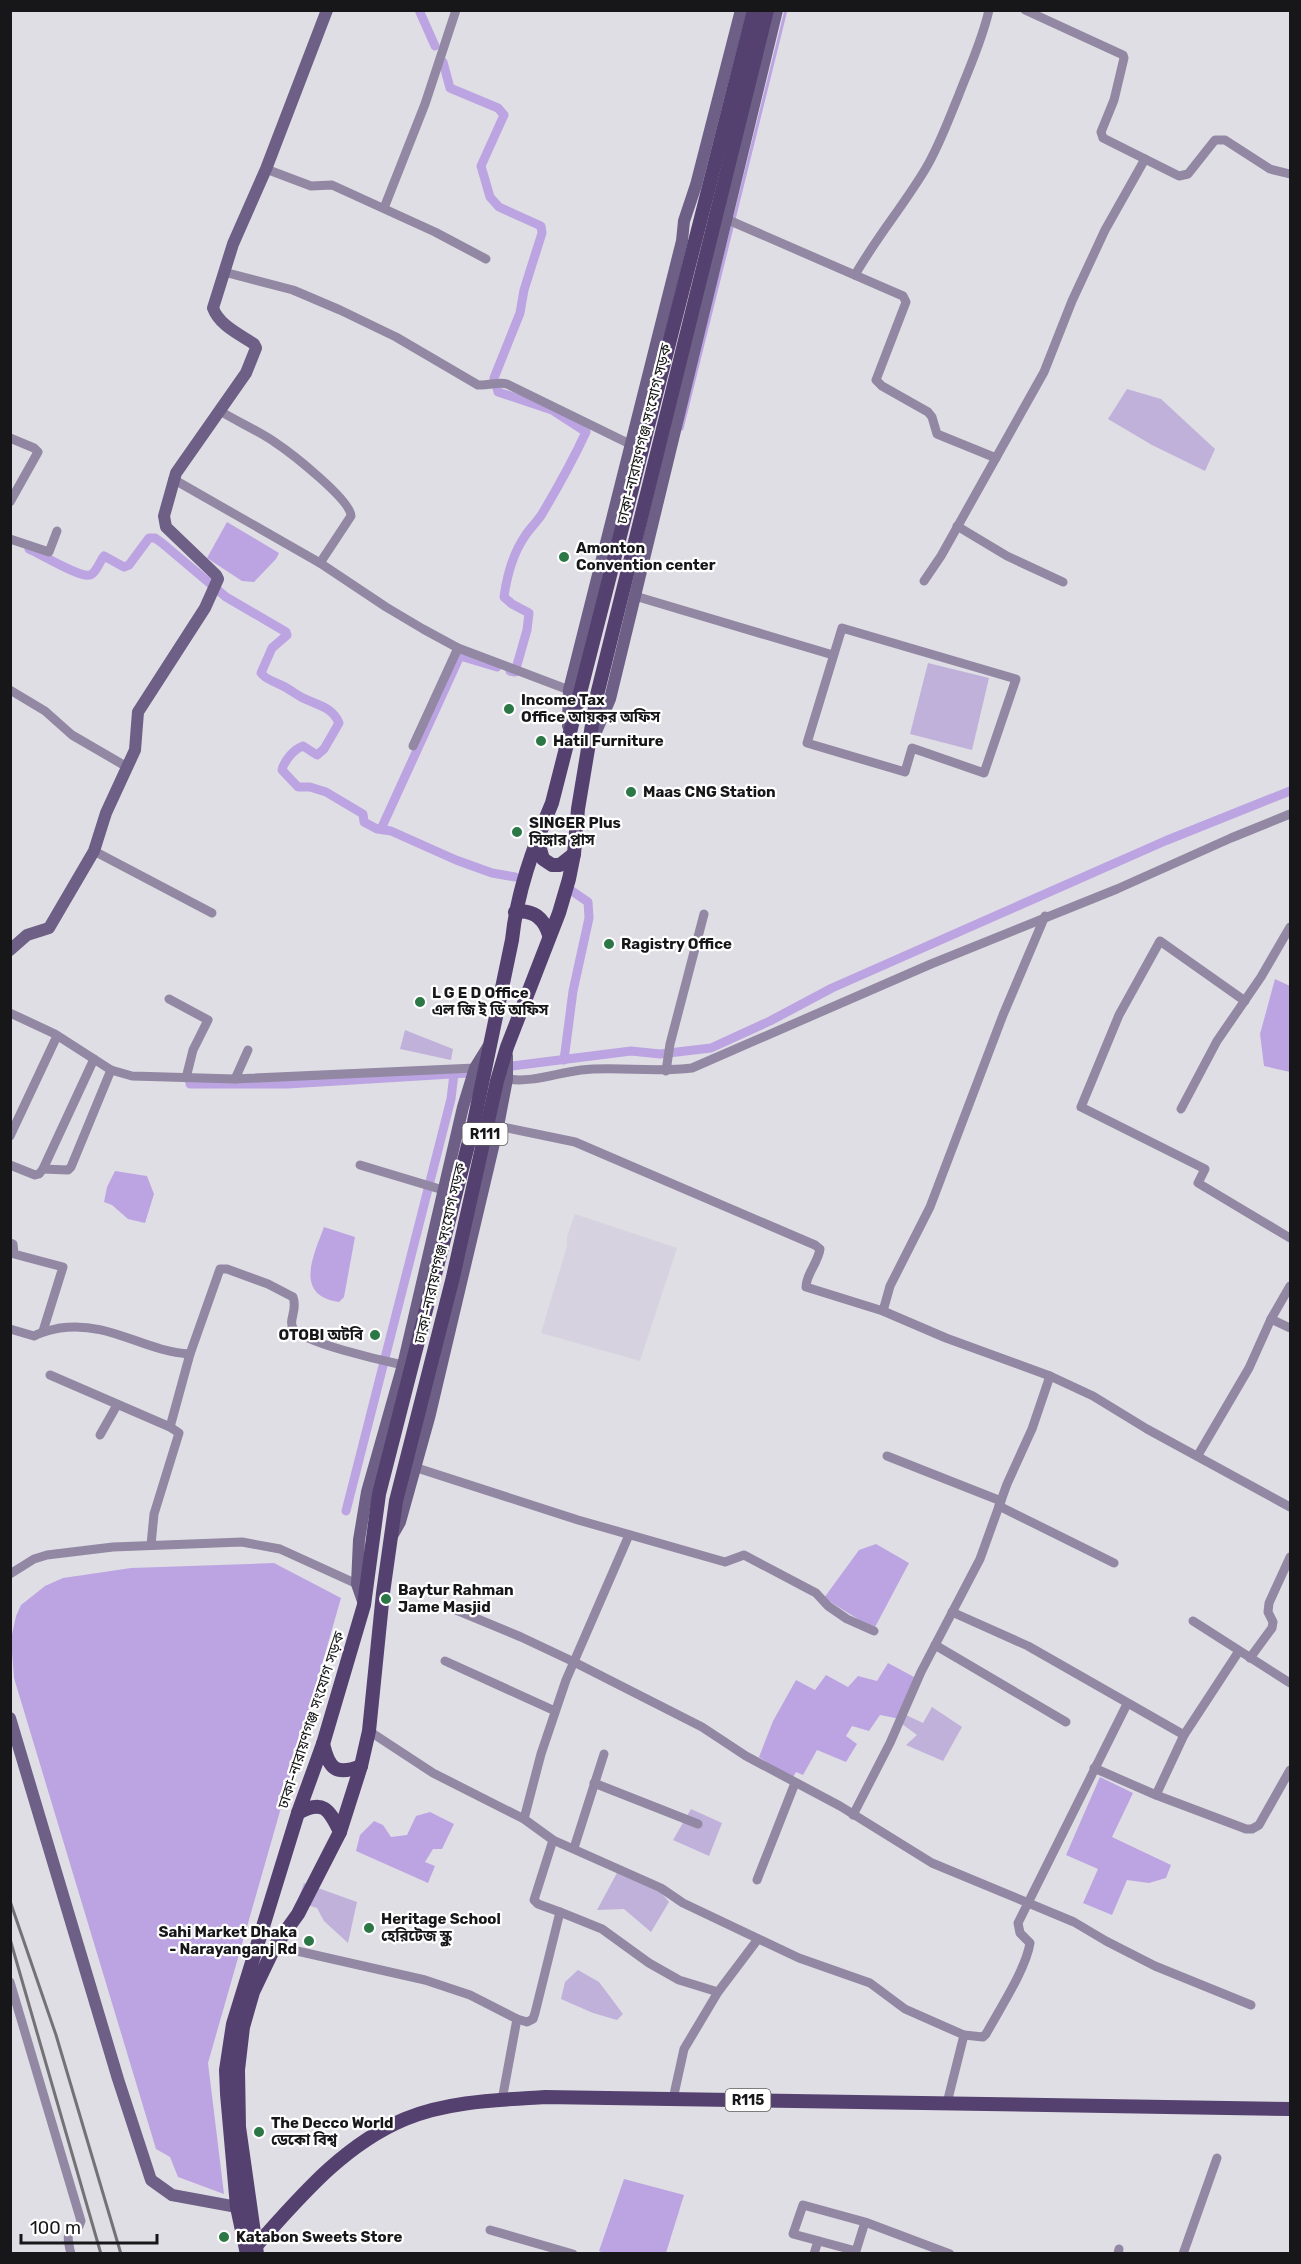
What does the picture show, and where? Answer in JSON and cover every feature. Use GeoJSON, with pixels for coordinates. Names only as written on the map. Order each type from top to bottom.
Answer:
{"type":"FeatureCollection","features":[{"type":"Feature","properties":{"kind":"main road","name":"ঢাকা-নারায়ণগঞ্জ সংযোগ সড়ক"},"geometry":{"type":"LineString","coordinates":[[253,2251],[237,2207],[227,2094],[226,2070],[229,2049],[240,2000],[298,1813],[323,1744],[364,1605],[379,1494],[457,1194],[492,1041],[512,940],[515,912],[537,839],[552,803],[636,447],[754,10]]}},
{"type":"Feature","properties":{"kind":"main road","name":"ঢাকা-নারায়ণগঞ্জ সংযোগ সড়ক"},"geometry":{"type":"LineString","coordinates":[[253,2251],[239,2127],[239,2050],[249,2002],[275,1946],[298,1914],[340,1832],[361,1766],[369,1731],[390,1540],[405,1464],[445,1309],[497,1081],[507,1047],[559,913],[574,854],[578,809],[597,695],[767,10]]}},
{"type":"Feature","properties":{"kind":"main road"},"geometry":{"type":"LineString","coordinates":[[537,839],[543,859],[552,866],[560,865],[574,854]]}},
{"type":"Feature","properties":{"kind":"main road"},"geometry":{"type":"LineString","coordinates":[[515,912],[526,911],[538,916],[546,926],[549,935]]}},
{"type":"Feature","properties":{"kind":"main road"},"geometry":{"type":"LineString","coordinates":[[323,1744],[328,1762],[337,1770],[346,1771],[361,1766]]}},
{"type":"Feature","properties":{"kind":"main road"},"geometry":{"type":"LineString","coordinates":[[298,1813],[316,1805],[323,1808],[330,1812],[340,1832]]}},
{"type":"Feature","properties":{"kind":"main road","name":"R115"},"geometry":{"type":"LineString","coordinates":[[253,2251],[307,2189],[339,2159],[371,2137],[406,2119],[440,2109],[502,2100],[545,2097],[1290,2109]]}},
{"type":"Feature","properties":{"kind":"street"},"geometry":{"type":"LineString","coordinates":[[10,950],[21,939],[46,930],[52,925],[94,851],[106,813],[137,745],[138,712],[205,608],[218,579],[166,527],[164,522],[173,479],[246,373],[256,348],[254,344],[215,316],[213,308],[233,244],[266,169],[327,10]]}},
{"type":"Feature","properties":{"kind":"street"},"geometry":{"type":"LineString","coordinates":[[384,208],[425,104],[456,10]]}},
{"type":"Feature","properties":{"kind":"street"},"geometry":{"type":"LineString","coordinates":[[567,742],[569,690],[636,447],[682,241],[684,221],[696,185],[741,10]]}},
{"type":"Feature","properties":{"kind":"street"},"geometry":{"type":"LineString","coordinates":[[588,749],[610,699],[777,10]]}},
{"type":"Feature","properties":{"kind":"street"},"geometry":{"type":"LineString","coordinates":[[855,275],[875,241],[927,166],[983,34],[989,10]]}},
{"type":"Feature","properties":{"kind":"street"},"geometry":{"type":"LineString","coordinates":[[1025,10],[1123,55],[1114,100],[1101,132],[1103,138],[1179,176],[1188,174],[1215,140],[1226,140],[1270,169],[1290,174]]}},
{"type":"Feature","properties":{"kind":"street"},"geometry":{"type":"LineString","coordinates":[[924,581],[1044,372],[1072,301],[1105,230],[1145,159]]}},
{"type":"Feature","properties":{"kind":"street"},"geometry":{"type":"LineString","coordinates":[[266,169],[311,186],[332,185],[486,258]]}},
{"type":"Feature","properties":{"kind":"street"},"geometry":{"type":"LineString","coordinates":[[726,219],[903,296],[906,302],[876,380],[882,386],[928,412],[932,417],[936,434],[996,458]]}},
{"type":"Feature","properties":{"kind":"street"},"geometry":{"type":"LineString","coordinates":[[224,272],[292,290],[312,298],[396,337],[478,385],[489,386],[502,382],[636,447]]}},
{"type":"Feature","properties":{"kind":"street"},"geometry":{"type":"LineString","coordinates":[[220,411],[276,443],[314,473],[349,507],[351,516],[320,563]]}},
{"type":"Feature","properties":{"kind":"street"},"geometry":{"type":"LineString","coordinates":[[10,438],[38,452],[10,502]]}},
{"type":"Feature","properties":{"kind":"street"},"geometry":{"type":"LineString","coordinates":[[173,479],[320,563],[386,607],[458,648],[569,690]]}},
{"type":"Feature","properties":{"kind":"street"},"geometry":{"type":"LineString","coordinates":[[957,526],[1007,556],[1063,582]]}},
{"type":"Feature","properties":{"kind":"street"},"geometry":{"type":"LineString","coordinates":[[10,539],[49,552],[57,531]]}},
{"type":"Feature","properties":{"kind":"street"},"geometry":{"type":"LineString","coordinates":[[635,596],[833,655]]}},
{"type":"Feature","properties":{"kind":"street"},"geometry":{"type":"LineString","coordinates":[[842,628],[1016,679],[984,773],[912,748],[905,772],[807,743],[833,655],[842,628]]}},
{"type":"Feature","properties":{"kind":"street"},"geometry":{"type":"LineString","coordinates":[[413,746],[458,648]]}},
{"type":"Feature","properties":{"kind":"street"},"geometry":{"type":"LineString","coordinates":[[10,690],[45,711],[72,735],[127,767]]}},
{"type":"Feature","properties":{"kind":"street"},"geometry":{"type":"LineString","coordinates":[[507,1079],[518,1081],[582,1070],[692,1068],[1045,916],[1117,888],[1290,814]]}},
{"type":"Feature","properties":{"kind":"street"},"geometry":{"type":"LineString","coordinates":[[94,851],[212,913]]}},
{"type":"Feature","properties":{"kind":"street"},"geometry":{"type":"LineString","coordinates":[[666,1070],[670,1044],[704,914]]}},
{"type":"Feature","properties":{"kind":"street"},"geometry":{"type":"LineString","coordinates":[[883,1311],[890,1286],[930,1207],[1003,1016],[1045,916]]}},
{"type":"Feature","properties":{"kind":"street"},"geometry":{"type":"LineString","coordinates":[[1181,1109],[1217,1041],[1245,1001],[1290,927]]}},
{"type":"Feature","properties":{"kind":"street"},"geometry":{"type":"LineString","coordinates":[[1245,1001],[1160,941],[1119,1015],[1081,1107],[1205,1169],[1198,1183],[1290,1238]]}},
{"type":"Feature","properties":{"kind":"street"},"geometry":{"type":"LineString","coordinates":[[169,999],[208,1020],[193,1050],[186,1078]]}},
{"type":"Feature","properties":{"kind":"street"},"geometry":{"type":"LineString","coordinates":[[10,1013],[57,1036],[111,1070],[132,1076],[235,1079],[475,1068]]}},
{"type":"Feature","properties":{"kind":"street"},"geometry":{"type":"LineString","coordinates":[[10,1136],[57,1036]]}},
{"type":"Feature","properties":{"kind":"street"},"geometry":{"type":"LineString","coordinates":[[364,1605],[357,1584],[359,1540],[367,1492],[440,1189],[475,1068],[492,1041]]}},
{"type":"Feature","properties":{"kind":"street"},"geometry":{"type":"LineString","coordinates":[[390,1540],[400,1522],[429,1418],[498,1126],[507,1079],[507,1047]]}},
{"type":"Feature","properties":{"kind":"street"},"geometry":{"type":"LineString","coordinates":[[235,1079],[248,1050]]}},
{"type":"Feature","properties":{"kind":"street"},"geometry":{"type":"LineString","coordinates":[[10,1165],[34,1175],[39,1174],[43,1169],[94,1059]]}},
{"type":"Feature","properties":{"kind":"street"},"geometry":{"type":"LineString","coordinates":[[43,1169],[68,1170],[71,1167],[111,1070]]}},
{"type":"Feature","properties":{"kind":"street"},"geometry":{"type":"LineString","coordinates":[[498,1126],[575,1143],[815,1245],[820,1249],[819,1255],[806,1282],[806,1287],[883,1311],[946,1338],[1050,1376],[1093,1396],[1290,1507]]}},
{"type":"Feature","properties":{"kind":"street"},"geometry":{"type":"LineString","coordinates":[[360,1165],[440,1189]]}},
{"type":"Feature","properties":{"kind":"street"},"geometry":{"type":"LineString","coordinates":[[10,1243],[13,1244],[14,1254],[63,1267],[43,1331]]}},
{"type":"Feature","properties":{"kind":"street"},"geometry":{"type":"LineString","coordinates":[[170,1427],[190,1354],[220,1269],[227,1269],[268,1284],[293,1297],[296,1305],[291,1324],[294,1331],[301,1336],[337,1349],[374,1356],[398,1364]]}},
{"type":"Feature","properties":{"kind":"street"},"geometry":{"type":"LineString","coordinates":[[1198,1455],[1248,1368],[1271,1319],[1290,1286]]}},
{"type":"Feature","properties":{"kind":"street"},"geometry":{"type":"LineString","coordinates":[[1271,1319],[1290,1328]]}},
{"type":"Feature","properties":{"kind":"street"},"geometry":{"type":"LineString","coordinates":[[10,1329],[34,1336],[43,1331],[79,1326],[108,1331],[170,1353],[190,1354]]}},
{"type":"Feature","properties":{"kind":"street"},"geometry":{"type":"LineString","coordinates":[[50,1375],[178,1431],[179,1436],[167,1467],[154,1514],[151,1545]]}},
{"type":"Feature","properties":{"kind":"street"},"geometry":{"type":"LineString","coordinates":[[853,1815],[890,1743],[921,1672],[980,1559],[1000,1504],[1032,1429],[1050,1376]]}},
{"type":"Feature","properties":{"kind":"street"},"geometry":{"type":"LineString","coordinates":[[100,1435],[117,1405]]}},
{"type":"Feature","properties":{"kind":"street"},"geometry":{"type":"LineString","coordinates":[[887,1456],[1000,1504],[1114,1563]]}},
{"type":"Feature","properties":{"kind":"street"},"geometry":{"type":"LineString","coordinates":[[414,1467],[629,1535],[724,1562],[744,1555],[816,1593],[828,1606],[847,1619],[874,1631]]}},
{"type":"Feature","properties":{"kind":"street"},"geometry":{"type":"LineString","coordinates":[[524,1819],[555,1711],[629,1535]]}},
{"type":"Feature","properties":{"kind":"street"},"geometry":{"type":"LineString","coordinates":[[10,1574],[34,1559],[47,1555],[151,1545],[242,1542],[280,1549],[357,1584]]}},
{"type":"Feature","properties":{"kind":"street"},"geometry":{"type":"LineString","coordinates":[[1250,1658],[1272,1628],[1273,1622],[1268,1612],[1269,1603],[1290,1557]]}},
{"type":"Feature","properties":{"kind":"street"},"geometry":{"type":"LineString","coordinates":[[456,1610],[574,1662],[702,1727],[746,1756],[853,1815],[932,1863],[1074,1922],[1155,1966],[1251,2005]]}},
{"type":"Feature","properties":{"kind":"street"},"geometry":{"type":"LineString","coordinates":[[952,1612],[1028,1646],[1184,1735]]}},
{"type":"Feature","properties":{"kind":"street"},"geometry":{"type":"LineString","coordinates":[[1193,1621],[1290,1683]]}},
{"type":"Feature","properties":{"kind":"street"},"geometry":{"type":"LineString","coordinates":[[935,1645],[1066,1722]]}},
{"type":"Feature","properties":{"kind":"street"},"geometry":{"type":"LineString","coordinates":[[1156,1794],[1184,1735],[1239,1651]]}},
{"type":"Feature","properties":{"kind":"street"},"geometry":{"type":"LineString","coordinates":[[445,1661],[555,1711]]}},
{"type":"Feature","properties":{"kind":"street"},"geometry":{"type":"LineString","coordinates":[[369,1731],[433,1773],[524,1819],[553,1840],[661,1888],[683,1903],[799,1958],[870,1983],[905,2009],[964,2035],[983,2037],[1029,1951],[1029,1940],[1020,1933],[1018,1923],[1127,1704]]}},
{"type":"Feature","properties":{"kind":"street"},"geometry":{"type":"LineString","coordinates":[[10,1718],[118,2079],[151,2180],[172,2194],[237,2207]]}},
{"type":"Feature","properties":{"kind":"street"},"geometry":{"type":"LineString","coordinates":[[574,1848],[604,1754]]}},
{"type":"Feature","properties":{"kind":"street"},"geometry":{"type":"LineString","coordinates":[[1094,1768],[1246,1829],[1259,1825],[1290,1770]]}},
{"type":"Feature","properties":{"kind":"street"},"geometry":{"type":"LineString","coordinates":[[594,1783],[698,1824]]}},
{"type":"Feature","properties":{"kind":"street"},"geometry":{"type":"LineString","coordinates":[[757,1880],[795,1783]]}},
{"type":"Feature","properties":{"kind":"street"},"geometry":{"type":"LineString","coordinates":[[553,1840],[534,1900],[538,1904],[602,1929],[649,1963],[679,1980],[718,1992]]}},
{"type":"Feature","properties":{"kind":"street"},"geometry":{"type":"LineString","coordinates":[[275,1946],[425,1980],[470,1995],[527,2022],[533,2019],[560,1912]]}},
{"type":"Feature","properties":{"kind":"street"},"geometry":{"type":"LineString","coordinates":[[673,2099],[684,2049],[718,1992],[758,1939]]}},
{"type":"Feature","properties":{"kind":"street"},"geometry":{"type":"LineString","coordinates":[[10,1982],[81,2221],[79,2226],[68,2232],[67,2238],[71,2253]]}},
{"type":"Feature","properties":{"kind":"street"},"geometry":{"type":"LineString","coordinates":[[502,2100],[518,2019]]}},
{"type":"Feature","properties":{"kind":"street"},"geometry":{"type":"LineString","coordinates":[[947,2103],[964,2035]]}},
{"type":"Feature","properties":{"kind":"street"},"geometry":{"type":"LineString","coordinates":[[1183,2253],[1217,2158]]}},
{"type":"Feature","properties":{"kind":"street"},"geometry":{"type":"LineString","coordinates":[[865,2222],[856,2252],[793,2234],[803,2205],[865,2222],[950,2253]]}},
{"type":"Feature","properties":{"kind":"street"},"geometry":{"type":"LineString","coordinates":[[490,2230],[547,2250],[573,2253]]}},
{"type":"Feature","properties":{"kind":"street"},"geometry":{"type":"LineString","coordinates":[[814,2253],[818,2241]]}},
{"type":"Feature","properties":{"kind":"shaded area"},"geometry":{"type":"Polygon","coordinates":[[[1127,389],[1161,399],[1215,449],[1205,471],[1152,445],[1108,419],[1127,389]]]}},
{"type":"Feature","properties":{"kind":"shaded area"},"geometry":{"type":"Polygon","coordinates":[[[227,522],[279,553],[254,582],[242,581],[207,558],[227,522]]]}},
{"type":"Feature","properties":{"kind":"shaded area"},"geometry":{"type":"Polygon","coordinates":[[[928,663],[989,678],[972,750],[910,734],[928,663]]]}},
{"type":"Feature","properties":{"kind":"shaded area"},"geometry":{"type":"Polygon","coordinates":[[[1275,979],[1290,986],[1290,1072],[1264,1066],[1260,1034],[1275,979]]]}},
{"type":"Feature","properties":{"kind":"shaded area"},"geometry":{"type":"Polygon","coordinates":[[[405,1030],[453,1049],[451,1060],[400,1049],[405,1030]]]}},
{"type":"Feature","properties":{"kind":"shaded area"},"geometry":{"type":"Polygon","coordinates":[[[115,1171],[147,1176],[154,1194],[145,1223],[128,1219],[112,1205],[104,1202],[107,1187],[115,1171]]]}},
{"type":"Feature","properties":{"kind":"shaded area"},"geometry":{"type":"Polygon","coordinates":[[[575,1214],[677,1248],[640,1361],[541,1333],[575,1214]]]}},
{"type":"Feature","properties":{"kind":"shaded area"},"geometry":{"type":"Polygon","coordinates":[[[324,1227],[355,1237],[344,1297],[339,1302],[325,1298],[316,1292],[311,1283],[312,1261],[324,1227]]]}},
{"type":"Feature","properties":{"kind":"shaded area"},"geometry":{"type":"Polygon","coordinates":[[[876,1544],[909,1563],[874,1629],[824,1598],[859,1550],[876,1544]]]}},
{"type":"Feature","properties":{"kind":"shaded area"},"geometry":{"type":"Polygon","coordinates":[[[274,1563],[341,1598],[208,2063],[224,2194],[178,2177],[170,2157],[156,2149],[14,1678],[11,1639],[21,1605],[45,1586],[63,1578],[131,1568],[274,1563]]]}},
{"type":"Feature","properties":{"kind":"shaded area"},"geometry":{"type":"Polygon","coordinates":[[[888,1663],[916,1678],[900,1719],[880,1715],[869,1731],[852,1726],[846,1736],[857,1744],[846,1762],[817,1750],[803,1775],[796,1772],[792,1779],[759,1757],[773,1721],[796,1680],[815,1690],[826,1675],[848,1687],[858,1676],[877,1681],[888,1663]]]}},
{"type":"Feature","properties":{"kind":"shaded area"},"geometry":{"type":"Polygon","coordinates":[[[932,1707],[962,1727],[943,1761],[906,1745],[917,1735],[902,1724],[906,1715],[923,1723],[932,1707]]]}},
{"type":"Feature","properties":{"kind":"shaded area"},"geometry":{"type":"Polygon","coordinates":[[[1100,1777],[1133,1793],[1112,1837],[1171,1865],[1166,1878],[1149,1883],[1127,1880],[1112,1915],[1083,1903],[1098,1869],[1066,1855],[1100,1777]]]}},
{"type":"Feature","properties":{"kind":"shaded area"},"geometry":{"type":"Polygon","coordinates":[[[691,1809],[722,1823],[709,1856],[673,1840],[691,1809]]]}},
{"type":"Feature","properties":{"kind":"shaded area"},"geometry":{"type":"Polygon","coordinates":[[[430,1812],[454,1824],[442,1849],[433,1849],[425,1862],[435,1866],[428,1883],[356,1851],[360,1835],[374,1821],[383,1825],[391,1837],[407,1835],[416,1816],[430,1812]]]}},
{"type":"Feature","properties":{"kind":"shaded area"},"geometry":{"type":"Polygon","coordinates":[[[618,1871],[659,1890],[669,1902],[651,1932],[624,1909],[597,1910],[618,1871]]]}},
{"type":"Feature","properties":{"kind":"shaded area"},"geometry":{"type":"Polygon","coordinates":[[[304,1883],[357,1902],[348,1943],[324,1921],[317,1908],[297,1902],[304,1883]]]}},
{"type":"Feature","properties":{"kind":"shaded area"},"geometry":{"type":"Polygon","coordinates":[[[578,1970],[599,1982],[623,2014],[617,2020],[593,2013],[561,1999],[565,1982],[578,1970]]]}},
{"type":"Feature","properties":{"kind":"shaded area"},"geometry":{"type":"Polygon","coordinates":[[[624,2179],[684,2195],[666,2253],[607,2254],[599,2251],[624,2179]]]}},
{"type":"Feature","properties":{"kind":"waterway"},"geometry":{"type":"LineString","coordinates":[[419,10],[435,46]]}},
{"type":"Feature","properties":{"kind":"waterway"},"geometry":{"type":"LineString","coordinates":[[682,429],[786,10]]}},
{"type":"Feature","properties":{"kind":"waterway"},"geometry":{"type":"LineString","coordinates":[[443,62],[450,88],[498,108],[504,115],[481,166],[490,197],[499,207],[541,226],[542,233],[524,290],[520,313],[494,378],[498,392],[552,410],[586,432],[542,514],[520,543],[511,565],[504,597],[529,613],[527,630],[515,672],[510,671]]}},
{"type":"Feature","properties":{"kind":"waterway"},"geometry":{"type":"LineString","coordinates":[[29,549],[69,569],[90,575],[104,556],[124,567],[129,565],[149,538],[155,538],[226,597],[286,632],[287,635],[272,648],[261,673],[301,697],[328,709],[336,717],[339,723],[324,749],[317,755],[303,746],[285,763],[282,770],[298,787],[310,787],[326,792],[363,814],[364,822],[377,829],[391,831],[456,860],[492,873],[515,877]]}},
{"type":"Feature","properties":{"kind":"waterway"},"geometry":{"type":"LineString","coordinates":[[381,829],[460,656],[497,667]]}},
{"type":"Feature","properties":{"kind":"waterway"},"geometry":{"type":"LineString","coordinates":[[512,1066],[631,1051],[660,1054],[711,1048],[770,1021],[832,988],[1165,841],[1290,791]]}},
{"type":"Feature","properties":{"kind":"waterway"},"geometry":{"type":"LineString","coordinates":[[564,1060],[573,991],[589,918],[588,902],[572,891]]}},
{"type":"Feature","properties":{"kind":"waterway"},"geometry":{"type":"LineString","coordinates":[[190,1084],[288,1084],[468,1073]]}},
{"type":"Feature","properties":{"kind":"waterway"},"geometry":{"type":"LineString","coordinates":[[346,1511],[451,1099],[454,1074]]}},
{"type":"Feature","properties":{"kind":"railway"},"geometry":{"type":"LineString","coordinates":[[10,1901],[56,2035],[121,2254]]}},
{"type":"Feature","properties":{"kind":"railway"},"geometry":{"type":"LineString","coordinates":[[10,1939],[101,2254]]}},
{"type":"Feature","properties":{"kind":"place","name":"Amonton Convention center"},"geometry":{"type":"Point","coordinates":[564,557]}},
{"type":"Feature","properties":{"kind":"place","name":"Income Tax Office আয়কর অফিস"},"geometry":{"type":"Point","coordinates":[509,709]}},
{"type":"Feature","properties":{"kind":"place","name":"Hatil Furniture"},"geometry":{"type":"Point","coordinates":[541,741]}},
{"type":"Feature","properties":{"kind":"place","name":"Maas CNG Station"},"geometry":{"type":"Point","coordinates":[631,792]}},
{"type":"Feature","properties":{"kind":"place","name":"SINGER Plus সিঙ্গার প্লাস"},"geometry":{"type":"Point","coordinates":[517,832]}},
{"type":"Feature","properties":{"kind":"place","name":"Ragistry Office"},"geometry":{"type":"Point","coordinates":[609,944]}},
{"type":"Feature","properties":{"kind":"place","name":"L G E D Office এল জি ই ডি অফিস"},"geometry":{"type":"Point","coordinates":[420,1002]}},
{"type":"Feature","properties":{"kind":"place","name":"OTOBI অটবি"},"geometry":{"type":"Point","coordinates":[375,1335]}},
{"type":"Feature","properties":{"kind":"place","name":"Baytur Rahman Jame Masjid"},"geometry":{"type":"Point","coordinates":[386,1599]}},
{"type":"Feature","properties":{"kind":"place","name":"Heritage School হেরিটেজ স্কুল"},"geometry":{"type":"Point","coordinates":[369,1928]}},
{"type":"Feature","properties":{"kind":"place","name":"Sahi Market Dhaka - Narayanganj Rd"},"geometry":{"type":"Point","coordinates":[309,1941]}},
{"type":"Feature","properties":{"kind":"place","name":"The Decco World ডেকো বিশ্ব"},"geometry":{"type":"Point","coordinates":[259,2132]}},
{"type":"Feature","properties":{"kind":"place","name":"Katabon Sweets Store"},"geometry":{"type":"Point","coordinates":[224,2237]}}]}
